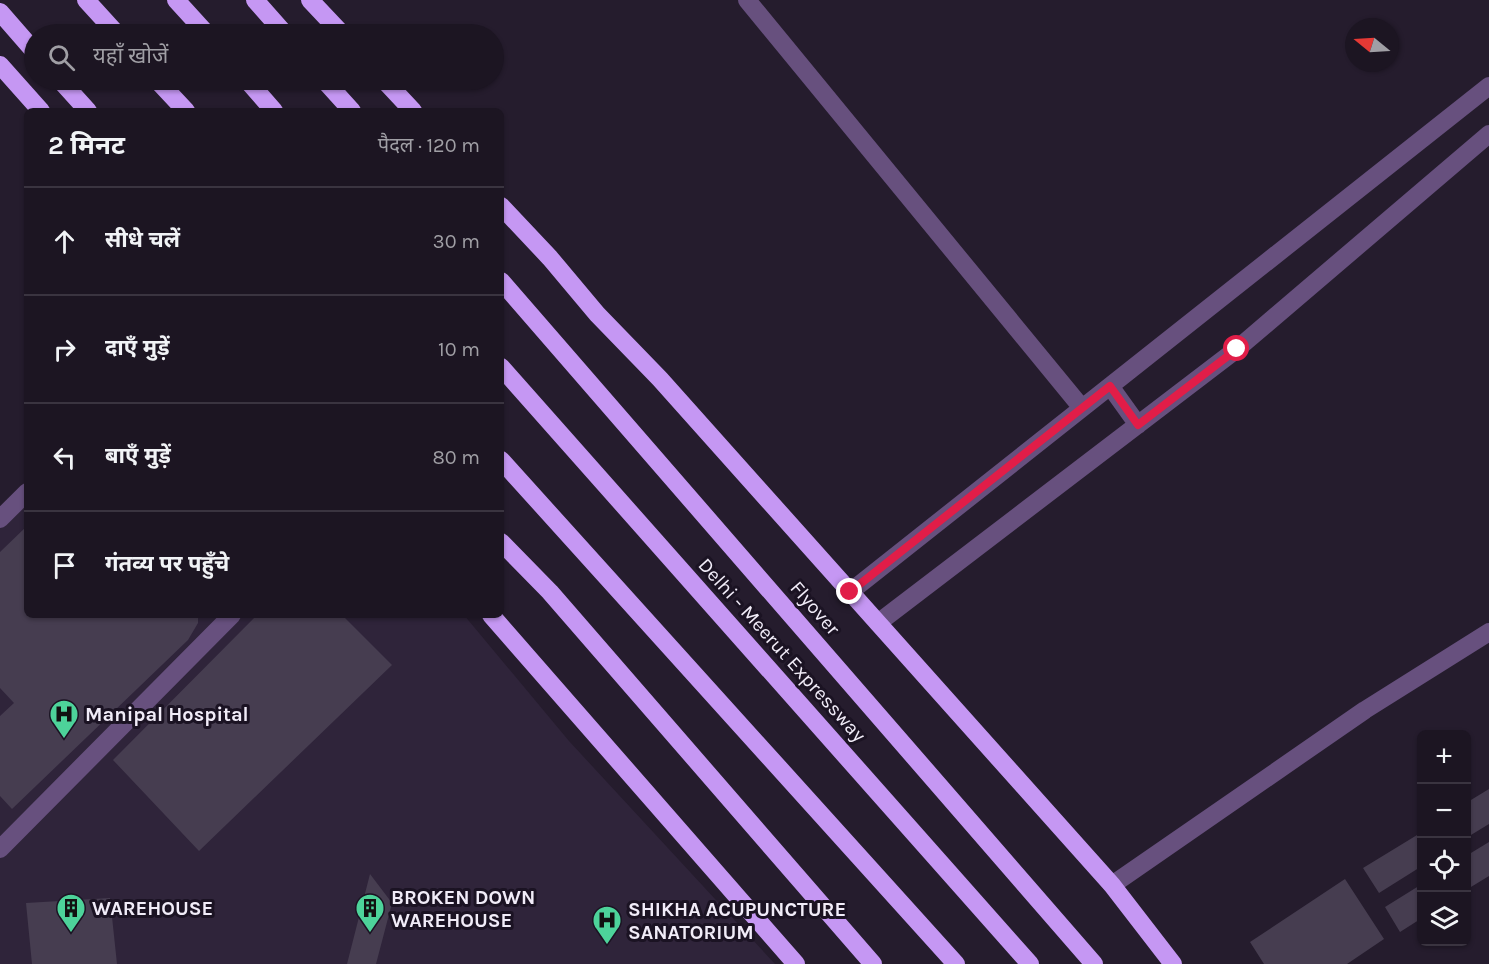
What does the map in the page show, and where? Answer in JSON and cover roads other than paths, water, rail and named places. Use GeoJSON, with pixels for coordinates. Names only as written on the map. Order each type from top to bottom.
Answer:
{"type":"FeatureCollection","features":[{"type":"Feature","properties":{"kind":"highway"},"geometry":{"type":"LineString","coordinates":[[86,0],[108,24]]}},
{"type":"Feature","properties":{"kind":"highway"},"geometry":{"type":"LineString","coordinates":[[176,0],[198,24]]}},
{"type":"Feature","properties":{"kind":"highway"},"geometry":{"type":"LineString","coordinates":[[255,0],[276,24]]}},
{"type":"Feature","properties":{"kind":"highway"},"geometry":{"type":"LineString","coordinates":[[310,0],[333,24]]}},
{"type":"Feature","properties":{"kind":"highway"},"geometry":{"type":"LineString","coordinates":[[0,12],[24,40]]}},
{"type":"Feature","properties":{"kind":"highway"},"geometry":{"type":"LineString","coordinates":[[0,65],[38,108]]}},
{"type":"Feature","properties":{"kind":"highway"},"geometry":{"type":"LineString","coordinates":[[69,90],[85,108]]}},
{"type":"Feature","properties":{"kind":"highway"},"geometry":{"type":"LineString","coordinates":[[166,90],[183,108]]}},
{"type":"Feature","properties":{"kind":"highway"},"geometry":{"type":"LineString","coordinates":[[255,90],[271,108]]}},
{"type":"Feature","properties":{"kind":"highway"},"geometry":{"type":"LineString","coordinates":[[333,90],[349,108]]}},
{"type":"Feature","properties":{"kind":"highway"},"geometry":{"type":"LineString","coordinates":[[393,90],[410,108]]}},
{"type":"Feature","properties":{"kind":"highway"},"geometry":{"type":"LineString","coordinates":[[504,209],[550,258],[597,314],[660,379],[1112,885],[1173,964]]}},
{"type":"Feature","properties":{"kind":"highway","name":"Flyover"},"geometry":{"type":"LineString","coordinates":[[504,285],[1094,964]]}},
{"type":"Feature","properties":{"kind":"highway","name":"Delhi - Meerut Expressway"},"geometry":{"type":"LineString","coordinates":[[504,370],[1030,964]]}},
{"type":"Feature","properties":{"kind":"highway"},"geometry":{"type":"LineString","coordinates":[[504,463],[956,964]]}},
{"type":"Feature","properties":{"kind":"highway"},"geometry":{"type":"LineString","coordinates":[[504,545],[557,601],[873,964]]}},
{"type":"Feature","properties":{"kind":"highway"},"geometry":{"type":"LineString","coordinates":[[493,618],[796,964]]}},
{"type":"Feature","properties":{"kind":"street"},"geometry":{"type":"LineString","coordinates":[[747,0],[1082,408]]}},
{"type":"Feature","properties":{"kind":"street"},"geometry":{"type":"LineString","coordinates":[[850,592],[1489,86]]}},
{"type":"Feature","properties":{"kind":"street"},"geometry":{"type":"LineString","coordinates":[[878,623],[1237,349],[1489,134]]}},
{"type":"Feature","properties":{"kind":"street"},"geometry":{"type":"LineString","coordinates":[[1110,386],[1138,425]]}},
{"type":"Feature","properties":{"kind":"street"},"geometry":{"type":"LineString","coordinates":[[0,519],[24,495]]}},
{"type":"Feature","properties":{"kind":"street"},"geometry":{"type":"LineString","coordinates":[[0,849],[229,618]]}},
{"type":"Feature","properties":{"kind":"street"},"geometry":{"type":"LineString","coordinates":[[1112,885],[1365,711],[1489,632]]}},
{"type":"Feature","properties":{"kind":"place","name":"Manipal Hospital"},"geometry":{"type":"Point","coordinates":[64,740]}},
{"type":"Feature","properties":{"kind":"place","name":"WAREHOUSE"},"geometry":{"type":"Point","coordinates":[71,934]}},
{"type":"Feature","properties":{"kind":"place","name":"BROKEN DOWN WAREHOUSE"},"geometry":{"type":"Point","coordinates":[370,934]}},
{"type":"Feature","properties":{"kind":"place","name":"SHIKHA ACUPUNCTURE SANATORIUM"},"geometry":{"type":"Point","coordinates":[607,946]}}]}
